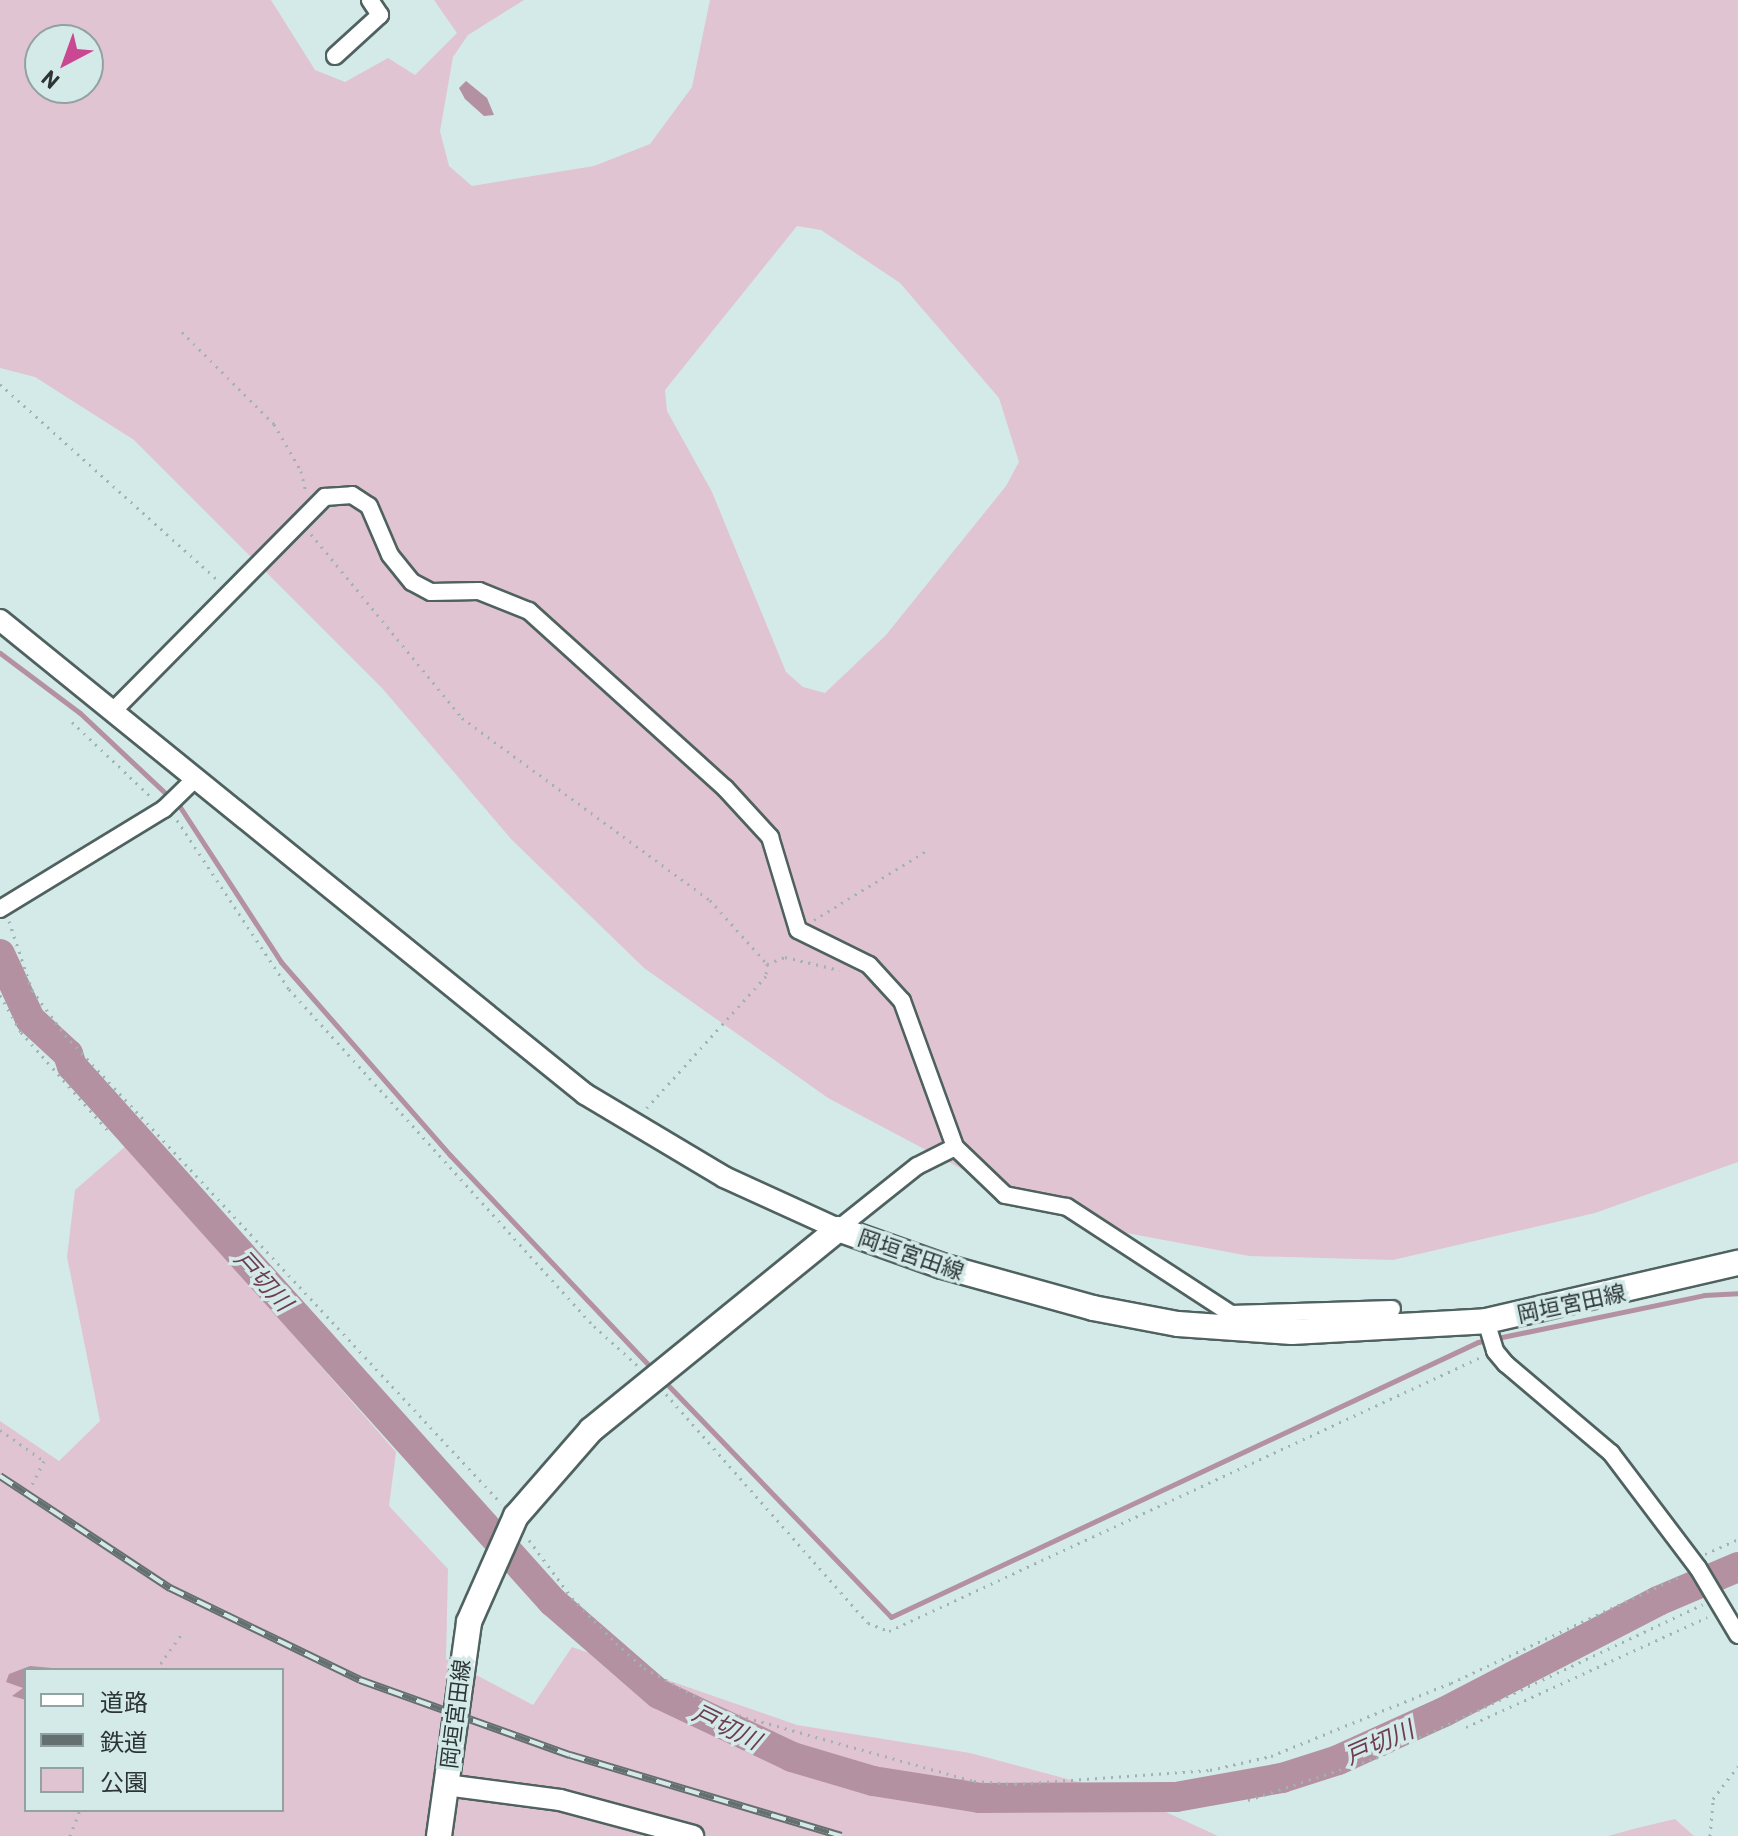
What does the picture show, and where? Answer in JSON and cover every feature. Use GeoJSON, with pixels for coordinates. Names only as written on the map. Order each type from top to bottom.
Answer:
{"type":"FeatureCollection","features":[{"type":"Feature","properties":{"kind":"main road","name":"岡垣宮田線"},"geometry":{"type":"LineString","coordinates":[[439,1836],[466,1632],[493,1559],[513,1521],[567,1452],[838,1229],[1018,1289],[1178,1324],[1292,1332],[1486,1321],[1738,1263]]}},
{"type":"Feature","properties":{"kind":"street"},"geometry":{"type":"LineString","coordinates":[[335,56],[380,15],[370,0]]}},
{"type":"Feature","properties":{"kind":"street"},"geometry":{"type":"LineString","coordinates":[[112,712],[310,508],[325,497],[352,495],[369,506],[390,555],[412,582],[431,592],[479,591],[529,611],[725,788],[770,837],[798,930],[869,965],[902,1001],[955,1147],[1005,1195],[1067,1207],[1231,1314],[1392,1309]]}},
{"type":"Feature","properties":{"kind":"street"},"geometry":{"type":"LineString","coordinates":[[0,620],[537,1058],[633,1125],[724,1177],[838,1229],[917,1166],[955,1147]]}},
{"type":"Feature","properties":{"kind":"street"},"geometry":{"type":"LineString","coordinates":[[3,908],[164,809],[195,779]]}},
{"type":"Feature","properties":{"kind":"street"},"geometry":{"type":"LineString","coordinates":[[1486,1321],[1495,1351],[1611,1453],[1695,1564],[1738,1635]]}},
{"type":"Feature","properties":{"kind":"street"},"geometry":{"type":"LineString","coordinates":[[446,1785],[560,1800],[693,1836]]}},
{"type":"Feature","properties":{"kind":"path"},"geometry":{"type":"LineString","coordinates":[[182,332],[274,424],[301,471],[310,508]]}},
{"type":"Feature","properties":{"kind":"path"},"geometry":{"type":"LineString","coordinates":[[0,384],[231,591]]}},
{"type":"Feature","properties":{"kind":"path"},"geometry":{"type":"LineString","coordinates":[[295,524],[317,538],[462,718],[710,900],[767,964],[766,976],[633,1125]]}},
{"type":"Feature","properties":{"kind":"path"},"geometry":{"type":"LineString","coordinates":[[72,722],[174,816],[289,989],[584,1315],[653,1379],[868,1623],[889,1631],[1495,1351]]}},
{"type":"Feature","properties":{"kind":"path"},"geometry":{"type":"LineString","coordinates":[[798,930],[928,850]]}},
{"type":"Feature","properties":{"kind":"path"},"geometry":{"type":"LineString","coordinates":[[3,908],[32,990],[65,1035],[513,1521],[572,1598],[644,1668],[691,1695],[782,1732],[974,1781],[1015,1784],[1210,1770],[1271,1756],[1451,1683],[1695,1564],[1738,1539]]}},
{"type":"Feature","properties":{"kind":"path"},"geometry":{"type":"LineString","coordinates":[[767,964],[785,957],[831,972],[869,965]]}},
{"type":"Feature","properties":{"kind":"path"},"geometry":{"type":"LineString","coordinates":[[0,995],[21,1032],[111,1134]]}},
{"type":"Feature","properties":{"kind":"path"},"geometry":{"type":"LineString","coordinates":[[0,1430],[44,1461],[31,1486]]}},
{"type":"Feature","properties":{"kind":"path"},"geometry":{"type":"LineString","coordinates":[[1466,1727],[1720,1604]]}},
{"type":"Feature","properties":{"kind":"path"},"geometry":{"type":"LineString","coordinates":[[1248,1800],[1376,1758],[1720,1604]]}},
{"type":"Feature","properties":{"kind":"path"},"geometry":{"type":"LineString","coordinates":[[157,1668],[183,1632]]}},
{"type":"Feature","properties":{"kind":"path"},"geometry":{"type":"LineString","coordinates":[[1710,1836],[1713,1799],[1738,1766]]}},
{"type":"Feature","properties":{"kind":"path"},"geometry":{"type":"LineString","coordinates":[[70,1836],[79,1812]]}},
{"type":"Feature","properties":{"kind":"green space"},"geometry":{"type":"Polygon","coordinates":[[[0,0],[271,0],[315,70],[345,82],[388,58],[415,75],[457,33],[434,0],[524,0],[468,35],[453,57],[440,131],[449,166],[472,186],[594,166],[650,144],[692,87],[710,0],[1738,0],[1738,1162],[1595,1213],[1393,1260],[1249,1256],[1100,1228],[977,1177],[828,1098],[644,968],[511,839],[382,688],[134,440],[35,377],[0,368],[0,0]],[[797,226],[665,390],[667,411],[712,492],[786,672],[803,687],[825,693],[886,635],[1006,486],[1019,462],[999,398],[900,283],[821,230],[797,226]]]}},
{"type":"Feature","properties":{"kind":"green space"},"geometry":{"type":"Polygon","coordinates":[[[127,1145],[396,1452],[389,1506],[448,1569],[446,1659],[533,1705],[572,1647],[797,1725],[970,1753],[1131,1796],[1218,1836],[0,1836],[0,1421],[59,1461],[100,1421],[67,1257],[75,1190],[127,1145]]]}},
{"type":"Feature","properties":{"kind":"green space"},"geometry":{"type":"Polygon","coordinates":[[[1675,1819],[1694,1836],[1608,1836],[1637,1828],[1675,1819]]]}},
{"type":"Feature","properties":{"kind":"shaded area"},"geometry":{"type":"Polygon","coordinates":[[[466,81],[487,98],[494,115],[484,116],[465,99],[459,88],[466,81]]]}},
{"type":"Feature","properties":{"kind":"shaded area"},"geometry":{"type":"Polygon","coordinates":[[[24,1668],[24,1699],[12,1696],[23,1688],[6,1682],[9,1674],[24,1668]]]}},
{"type":"Feature","properties":{"kind":"waterway"},"geometry":{"type":"LineString","coordinates":[[0,653],[80,713],[180,807],[281,962],[450,1155],[654,1371]]}},
{"type":"Feature","properties":{"kind":"waterway","name":"戸切川"},"geometry":{"type":"LineString","coordinates":[[0,954],[30,1019],[68,1054],[72,1066],[553,1602],[659,1694],[792,1757],[873,1781],[980,1798],[1176,1797],[1282,1778],[1338,1760],[1444,1712],[1658,1601],[1738,1567]]}},
{"type":"Feature","properties":{"kind":"waterway"},"geometry":{"type":"LineString","coordinates":[[664,1381],[891,1617],[1478,1342],[1704,1295],[1738,1293]]}},
{"type":"Feature","properties":{"kind":"railway"},"geometry":{"type":"LineString","coordinates":[[0,1476],[170,1588],[360,1680],[570,1755],[841,1836]]}}]}
